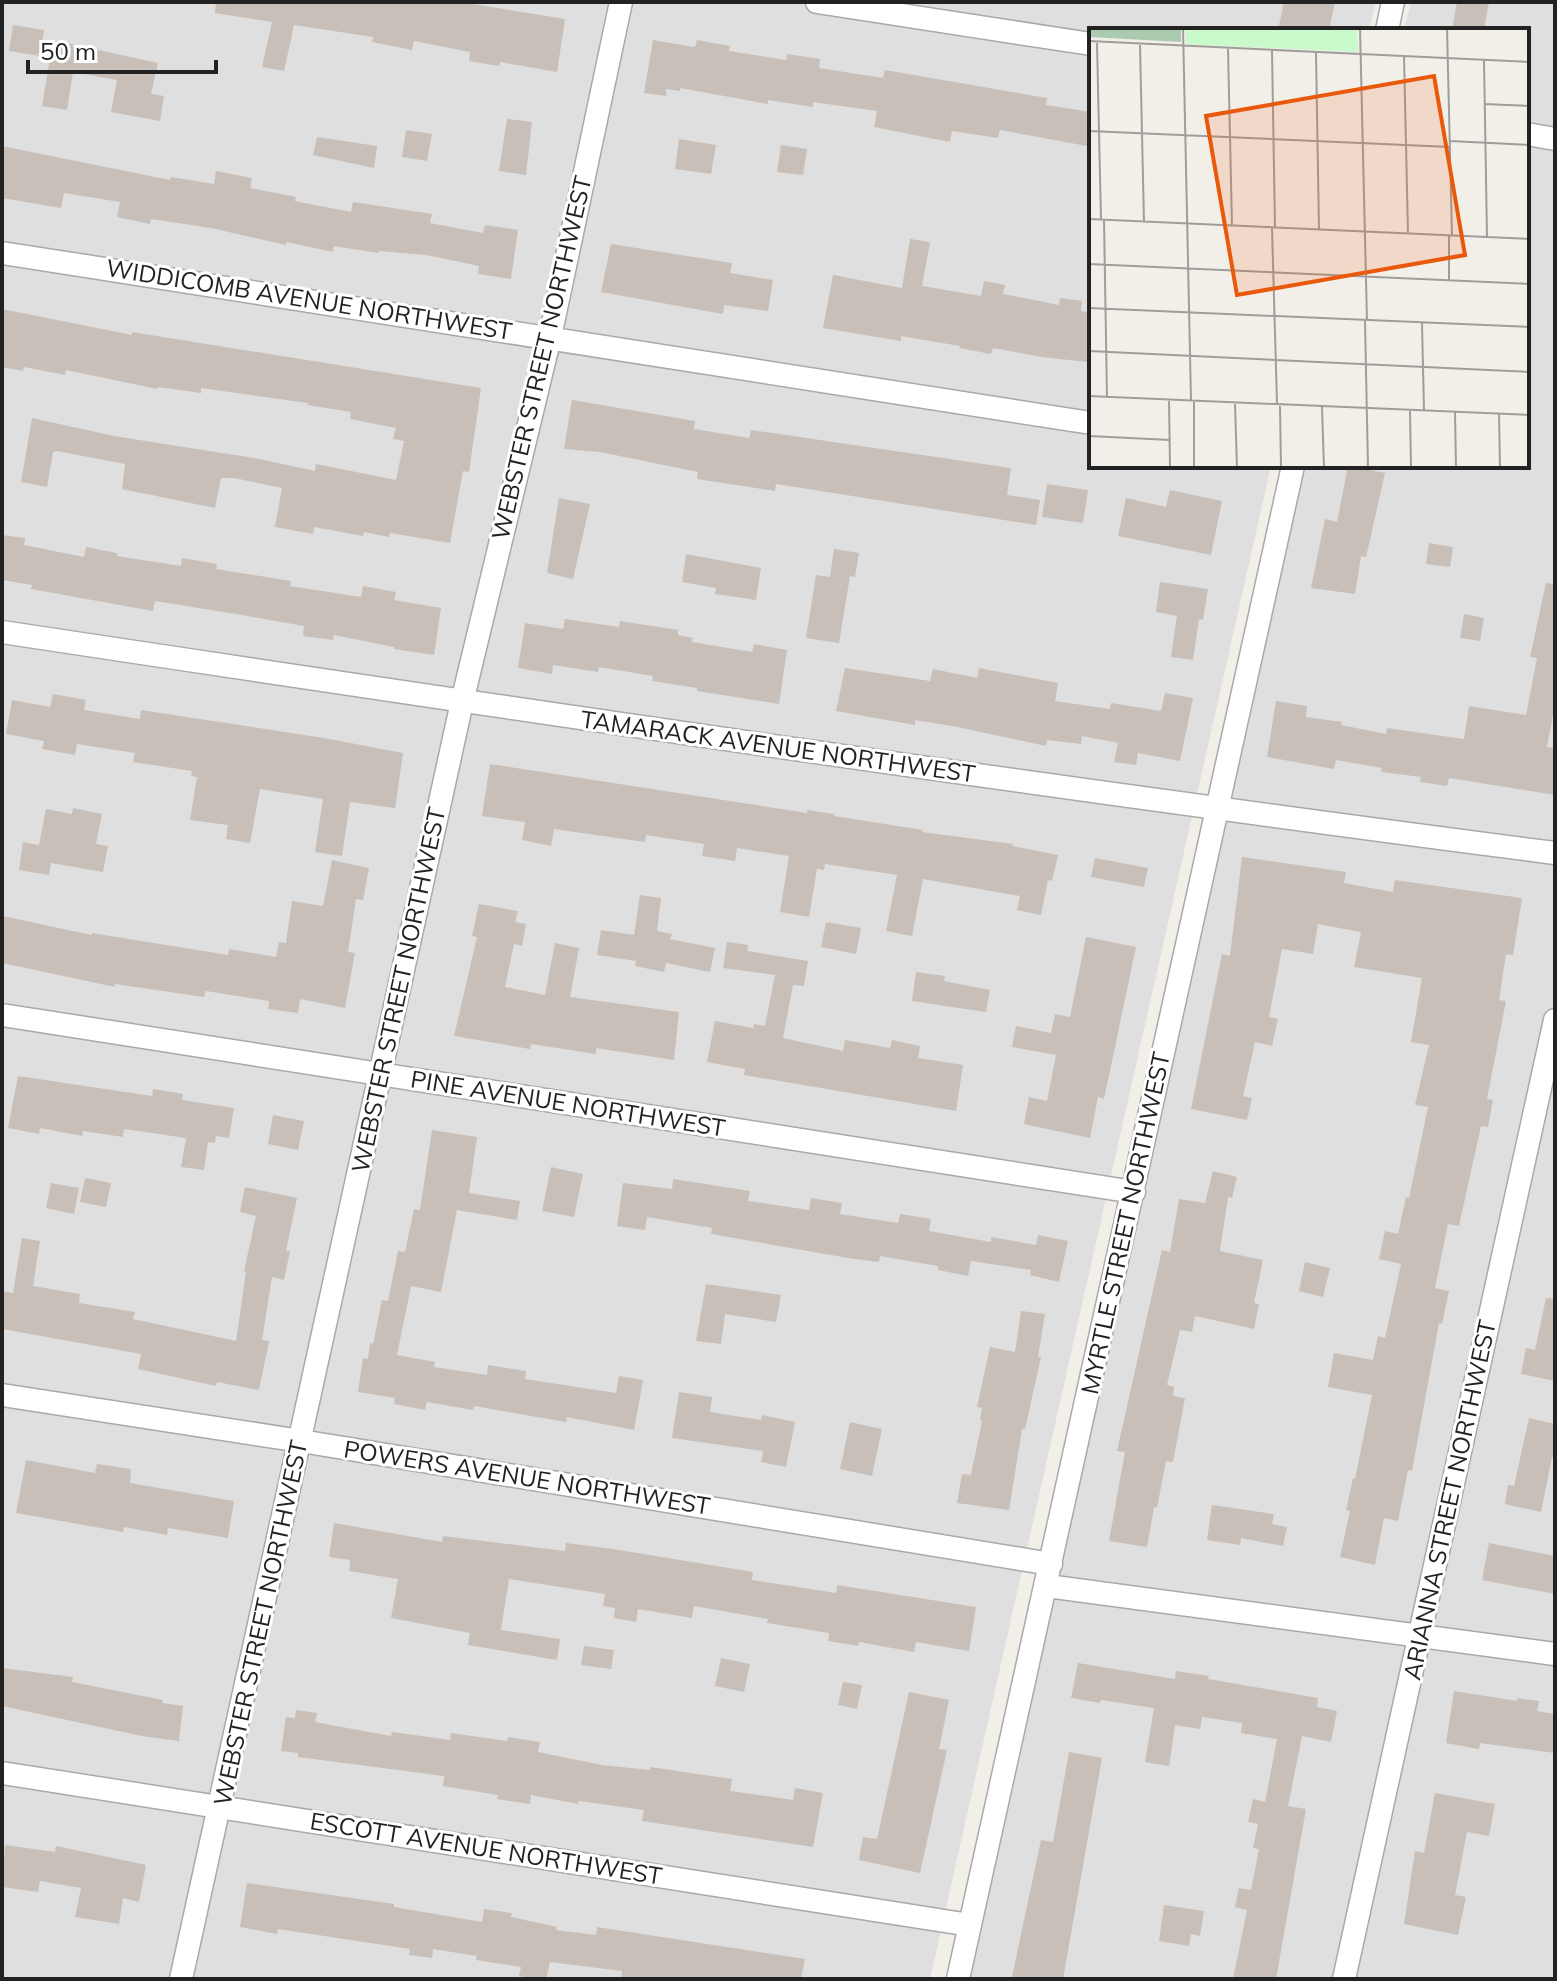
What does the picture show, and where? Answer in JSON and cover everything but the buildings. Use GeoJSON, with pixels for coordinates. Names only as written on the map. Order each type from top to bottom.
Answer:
{"type":"FeatureCollection","features":[{"type":"Feature","properties":{"kind":"street","name":"WEBSTER STREET NORTHWEST"},"geometry":{"type":"LineString","coordinates":[[181,1979],[462,702],[550,337],[621,2]]}},
{"type":"Feature","properties":{"kind":"street"},"geometry":{"type":"LineString","coordinates":[[817,2],[1089,44]]}},
{"type":"Feature","properties":{"kind":"street"},"geometry":{"type":"LineString","coordinates":[[1387,28],[1393,2]]}},
{"type":"Feature","properties":{"kind":"street"},"geometry":{"type":"LineString","coordinates":[[1529,134],[1555,139]]}},
{"type":"Feature","properties":{"kind":"street","name":"WIDDICOMB AVENUE NORTHWEST"},"geometry":{"type":"LineString","coordinates":[[2,253],[1089,423]]}},
{"type":"Feature","properties":{"kind":"street","name":"MYRTLE STREET NORTHWEST"},"geometry":{"type":"LineString","coordinates":[[958,1979],[1293,468]]}},
{"type":"Feature","properties":{"kind":"street","name":"TAMARACK AVENUE NORTHWEST"},"geometry":{"type":"LineString","coordinates":[[2,632],[462,702],[1215,809],[1555,853]]}},
{"type":"Feature","properties":{"kind":"street","name":"PINE AVENUE NORTHWEST"},"geometry":{"type":"LineString","coordinates":[[2,1015],[1134,1192]]}},
{"type":"Feature","properties":{"kind":"street","name":"ARIANNA STREET NORTHWEST"},"geometry":{"type":"LineString","coordinates":[[1344,1979],[1555,1020]]}},
{"type":"Feature","properties":{"kind":"street","name":"POWERS AVENUE NORTHWEST"},"geometry":{"type":"LineString","coordinates":[[2,1395],[301,1441],[1049,1575],[1555,1654]]}},
{"type":"Feature","properties":{"kind":"street","name":"ESCOTT AVENUE NORTHWEST"},"geometry":{"type":"LineString","coordinates":[[2,1773],[970,1925]]}},
{"type":"Feature","properties":{"kind":"shaded area"},"geometry":{"type":"Polygon","coordinates":[[[2,2],[1376,2],[1370,28],[1089,28],[1089,468],[1271,468],[930,1979],[2,1979],[2,2]]]}},
{"type":"Feature","properties":{"kind":"shaded area"},"geometry":{"type":"Polygon","coordinates":[[[1411,2],[1555,2],[1555,1979],[947,1979],[1302,468],[1529,468],[1529,28],[1404,28],[1411,2]]]}}]}
